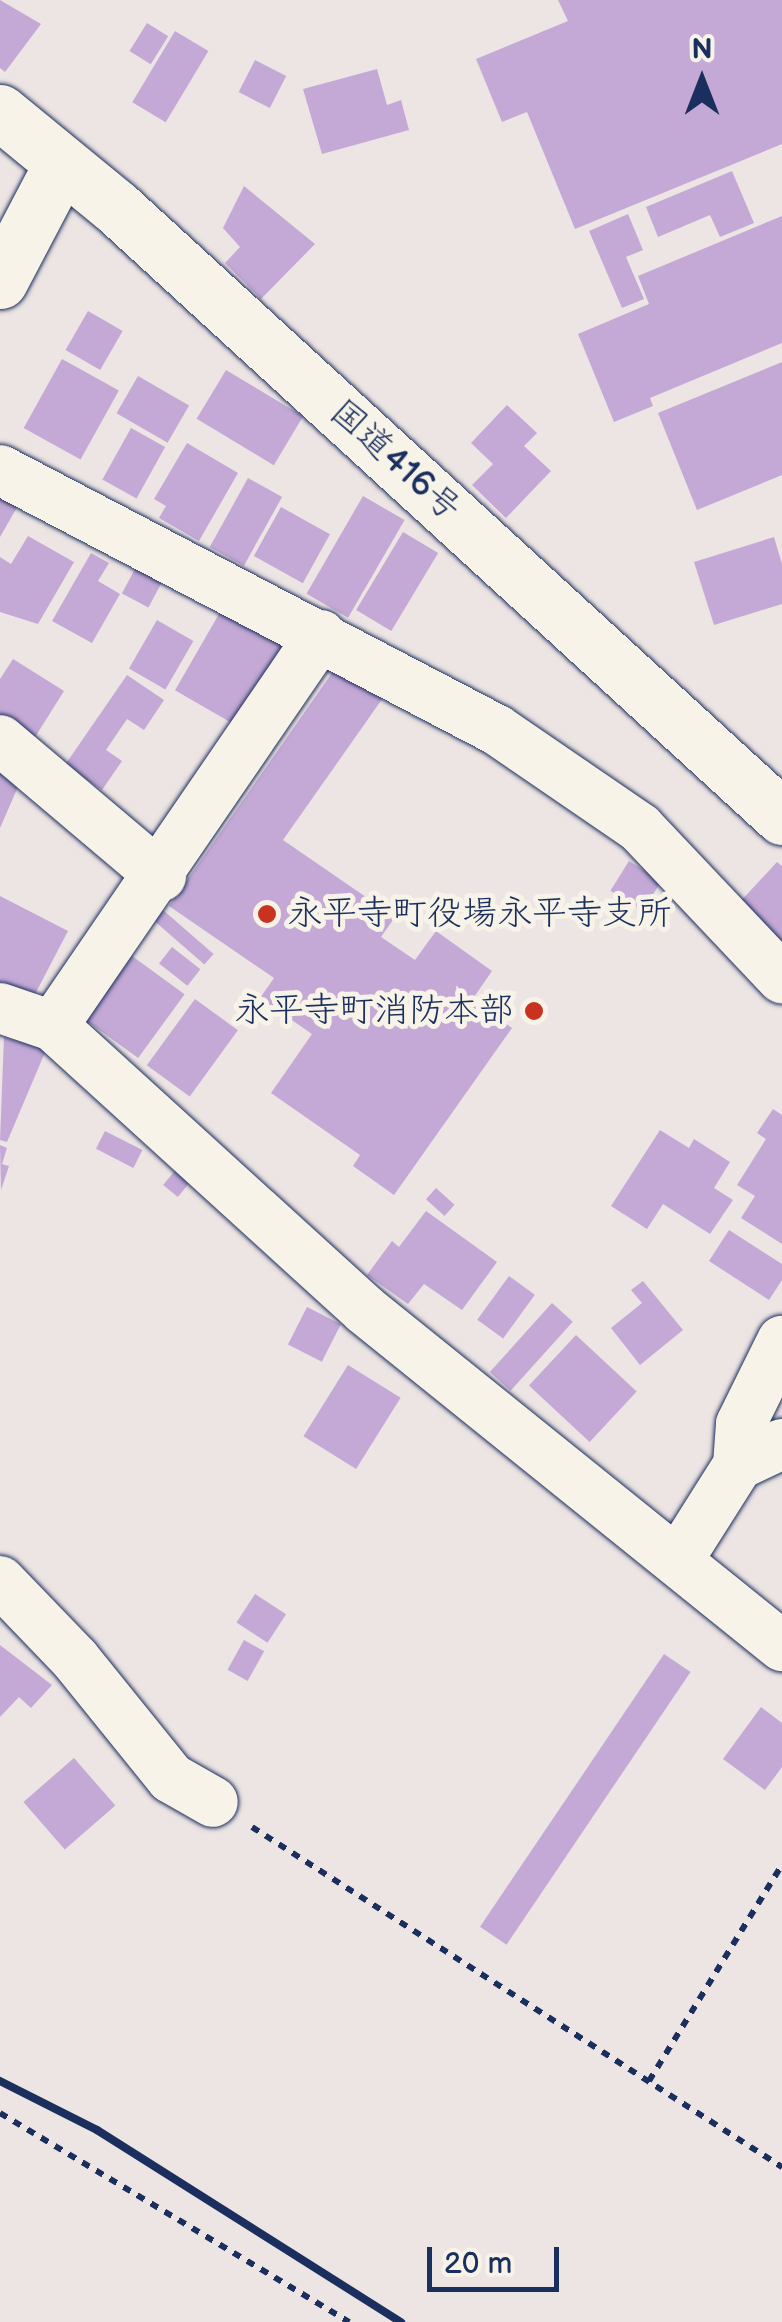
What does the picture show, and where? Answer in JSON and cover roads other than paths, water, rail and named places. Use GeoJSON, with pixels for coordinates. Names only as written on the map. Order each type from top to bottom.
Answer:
{"type":"FeatureCollection","features":[{"type":"Feature","properties":{"kind":"main road","name":"国道416号"},"geometry":{"type":"LineString","coordinates":[[0,112],[62,163],[782,818]]}},
{"type":"Feature","properties":{"kind":"main road"},"geometry":{"type":"LineString","coordinates":[[0,282],[62,163]]}},
{"type":"Feature","properties":{"kind":"street"},"geometry":{"type":"LineString","coordinates":[[0,470],[497,730],[640,828],[782,978]]}},
{"type":"Feature","properties":{"kind":"street"},"geometry":{"type":"LineString","coordinates":[[54,1026],[161,876],[321,635]]}},
{"type":"Feature","properties":{"kind":"street"},"geometry":{"type":"LineString","coordinates":[[0,740],[161,876]]}},
{"type":"Feature","properties":{"kind":"street"},"geometry":{"type":"LineString","coordinates":[[0,1008],[54,1026],[365,1310],[782,1646]]}},
{"type":"Feature","properties":{"kind":"street"},"geometry":{"type":"LineString","coordinates":[[678,1560],[760,1455],[740,1424],[782,1340]]}},
{"type":"Feature","properties":{"kind":"street"},"geometry":{"type":"LineString","coordinates":[[0,1581],[75,1659],[160,1766],[212,1802]]}},
{"type":"Feature","properties":{"kind":"railway"},"geometry":{"type":"LineString","coordinates":[[0,2081],[97,2130],[401,2322]]}},
{"type":"Feature","properties":{"kind":"place","name":"永平寺町役場永平寺支所"},"geometry":{"type":"Point","coordinates":[267,914]}},
{"type":"Feature","properties":{"kind":"place","name":"永平寺町消防本部"},"geometry":{"type":"Point","coordinates":[534,1011]}}]}
